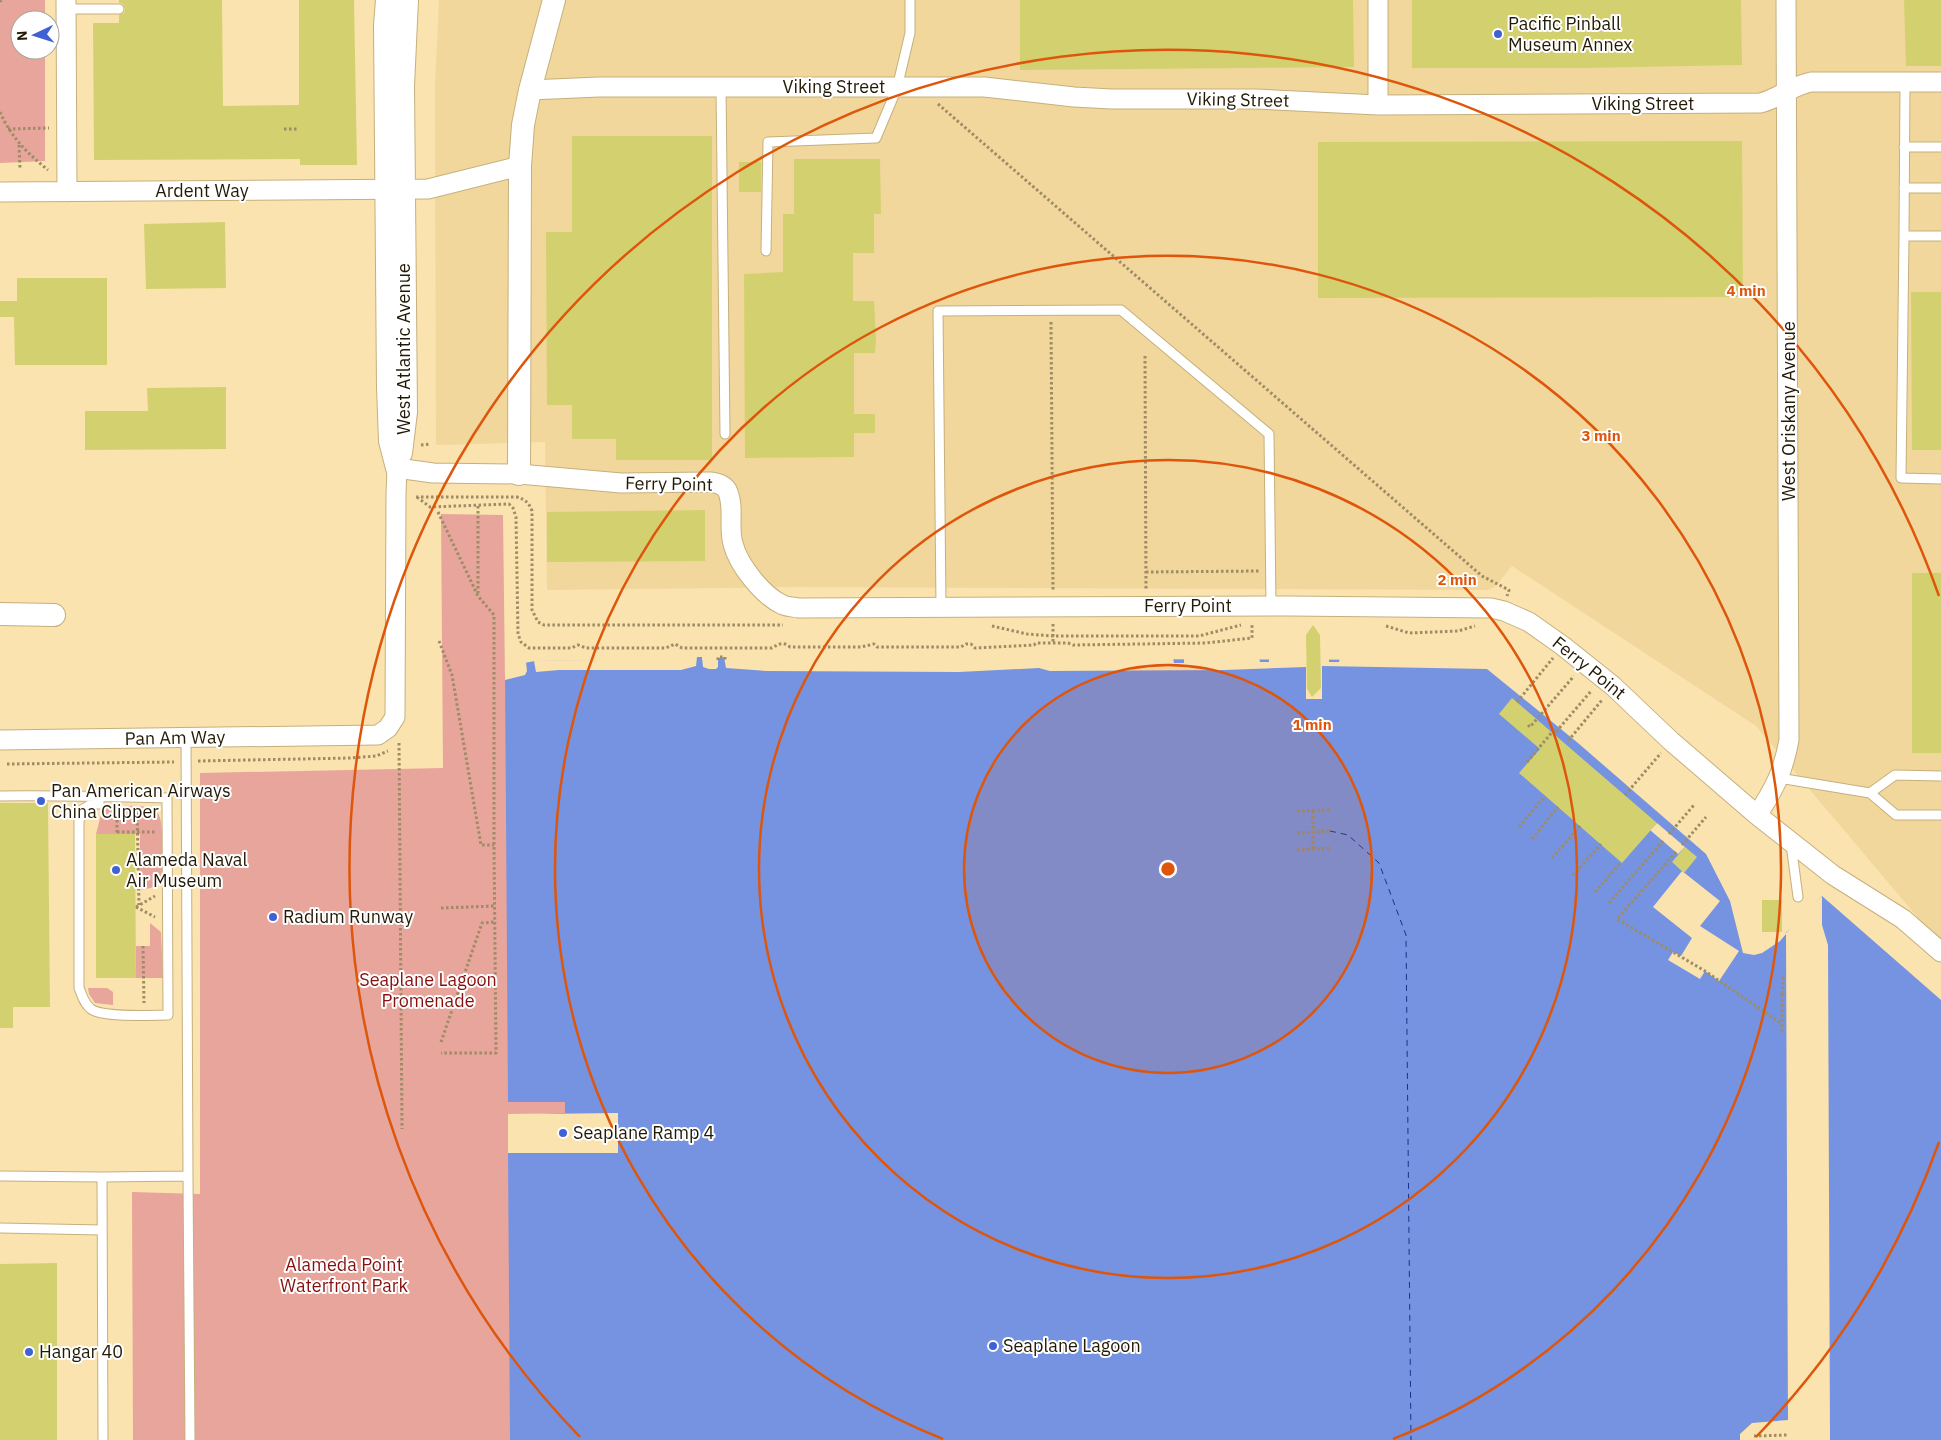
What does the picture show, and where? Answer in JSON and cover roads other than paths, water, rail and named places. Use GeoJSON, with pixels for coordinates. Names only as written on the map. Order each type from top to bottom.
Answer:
{"type":"FeatureCollection","features":[{"type":"Feature","properties":{"kind":"street","name":"West Atlantic Avenue"},"geometry":{"type":"LineString","coordinates":[[387,0],[385,25],[406,412],[403,442],[397,468]]}},
{"type":"Feature","properties":{"kind":"street","name":"West Atlantic Avenue"},"geometry":{"type":"LineString","coordinates":[[395,190],[403,86],[406,0]]}},
{"type":"Feature","properties":{"kind":"street"},"geometry":{"type":"LineString","coordinates":[[519,474],[520,166],[523,125],[530,90],[554,0]]}},
{"type":"Feature","properties":{"kind":"street"},"geometry":{"type":"LineString","coordinates":[[1378,0],[1378,105]]}},
{"type":"Feature","properties":{"kind":"street","name":"West Oriskany Avenue"},"geometry":{"type":"LineString","coordinates":[[1757,815],[1785,764],[1789,740],[1790,713],[1786,0]]}},
{"type":"Feature","properties":{"kind":"street"},"geometry":{"type":"LineString","coordinates":[[66,4],[67,192]]}},
{"type":"Feature","properties":{"kind":"street","name":"Viking Street"},"geometry":{"type":"LineString","coordinates":[[530,90],[599,86],[984,87],[1074,97],[1112,99],[1256,99],[1378,105],[1760,104],[1772,100],[1800,84],[1811,82],[1941,82]]}},
{"type":"Feature","properties":{"kind":"street","name":"Ardent Way"},"geometry":{"type":"LineString","coordinates":[[0,192],[395,190],[435,188],[520,166]]}},
{"type":"Feature","properties":{"kind":"street","name":"Ferry Point"},"geometry":{"type":"LineString","coordinates":[[397,468],[433,473],[519,474],[622,483],[720,483],[726,489],[730,503],[733,543],[741,562],[753,580],[774,599],[785,606],[798,608],[1271,606],[1491,608],[1529,622],[1564,646],[1608,682],[1671,741],[1757,815],[1790,839],[1833,875],[1903,919],[1941,952]]}},
{"type":"Feature","properties":{"kind":"street","name":"Pan Am Way"},"geometry":{"type":"LineString","coordinates":[[0,740],[378,735],[388,728],[395,717],[397,468]]}},
{"type":"Feature","properties":{"kind":"street"},"geometry":{"type":"LineString","coordinates":[[0,614],[54,615]]}},
{"type":"Feature","properties":{"kind":"lane"},"geometry":{"type":"LineString","coordinates":[[766,252],[768,142],[876,138],[897,88],[910,33],[910,0]]}},
{"type":"Feature","properties":{"kind":"lane"},"geometry":{"type":"LineString","coordinates":[[66,4],[119,9]]}},
{"type":"Feature","properties":{"kind":"lane"},"geometry":{"type":"LineString","coordinates":[[1905,82],[1901,478],[1941,478]]}},
{"type":"Feature","properties":{"kind":"lane"},"geometry":{"type":"LineString","coordinates":[[721,87],[725,434]]}},
{"type":"Feature","properties":{"kind":"lane"},"geometry":{"type":"LineString","coordinates":[[1904,147],[1941,147]]}},
{"type":"Feature","properties":{"kind":"lane"},"geometry":{"type":"LineString","coordinates":[[1904,188],[1941,188]]}},
{"type":"Feature","properties":{"kind":"lane"},"geometry":{"type":"LineString","coordinates":[[1904,236],[1941,236]]}},
{"type":"Feature","properties":{"kind":"lane"},"geometry":{"type":"LineString","coordinates":[[942,607],[938,311],[1122,310],[1269,434],[1271,606]]}},
{"type":"Feature","properties":{"kind":"lane"},"geometry":{"type":"LineString","coordinates":[[186,738],[190,1440]]}},
{"type":"Feature","properties":{"kind":"lane"},"geometry":{"type":"LineString","coordinates":[[1870,793],[1895,775],[1941,776]]}},
{"type":"Feature","properties":{"kind":"lane"},"geometry":{"type":"LineString","coordinates":[[1779,778],[1870,793],[1896,815],[1941,815]]}},
{"type":"Feature","properties":{"kind":"lane"},"geometry":{"type":"LineString","coordinates":[[0,796],[99,796],[167,798],[168,1015],[100,1014],[89,1008],[79,988],[79,821],[83,809],[92,804],[99,804],[99,796]]}},
{"type":"Feature","properties":{"kind":"lane"},"geometry":{"type":"LineString","coordinates":[[1790,839],[1798,896]]}},
{"type":"Feature","properties":{"kind":"lane"},"geometry":{"type":"LineString","coordinates":[[0,1176],[188,1176]]}},
{"type":"Feature","properties":{"kind":"lane"},"geometry":{"type":"LineString","coordinates":[[102,1176],[103,1440]]}},
{"type":"Feature","properties":{"kind":"lane"},"geometry":{"type":"LineString","coordinates":[[0,1228],[102,1230]]}},
{"type":"Feature","properties":{"kind":"water"},"geometry":{"type":"Polygon","coordinates":[[[993,653],[998,653],[998,659],[1491,660],[1730,867],[1754,941],[1764,942],[1783,935],[1822,896],[1941,1000],[1941,1440],[510,1440],[508,1153],[539,1153],[538,1114],[565,1113],[565,1102],[508,1102],[505,672],[520,664],[534,661],[696,660],[696,657],[702,657],[702,660],[725,657],[725,659],[993,659],[993,653]]]}},
{"type":"Feature","properties":{"kind":"place","name":"Pacific Pinball Museum Annex"},"geometry":{"type":"Point","coordinates":[1498,34]}},
{"type":"Feature","properties":{"kind":"place","name":"Pan American Airways China Clipper"},"geometry":{"type":"Point","coordinates":[41,801]}},
{"type":"Feature","properties":{"kind":"place","name":"Alameda Naval Air Museum"},"geometry":{"type":"Point","coordinates":[116,870]}},
{"type":"Feature","properties":{"kind":"place","name":"Radium Runway"},"geometry":{"type":"Point","coordinates":[273,917]}},
{"type":"Feature","properties":{"kind":"place","name":"Seaplane Ramp 4"},"geometry":{"type":"Point","coordinates":[563,1133]}},
{"type":"Feature","properties":{"kind":"place","name":"Seaplane Lagoon"},"geometry":{"type":"Point","coordinates":[993,1346]}},
{"type":"Feature","properties":{"kind":"place","name":"Hangar 40"},"geometry":{"type":"Point","coordinates":[29,1352]}},
{"type":"Feature","properties":{"kind":"park label","name":"Seaplane Lagoon Promenade"},"geometry":{"type":"Point","coordinates":[428,990]}},
{"type":"Feature","properties":{"kind":"park label","name":"Alameda Point Waterfront Park"},"geometry":{"type":"Point","coordinates":[344,1275]}}]}
